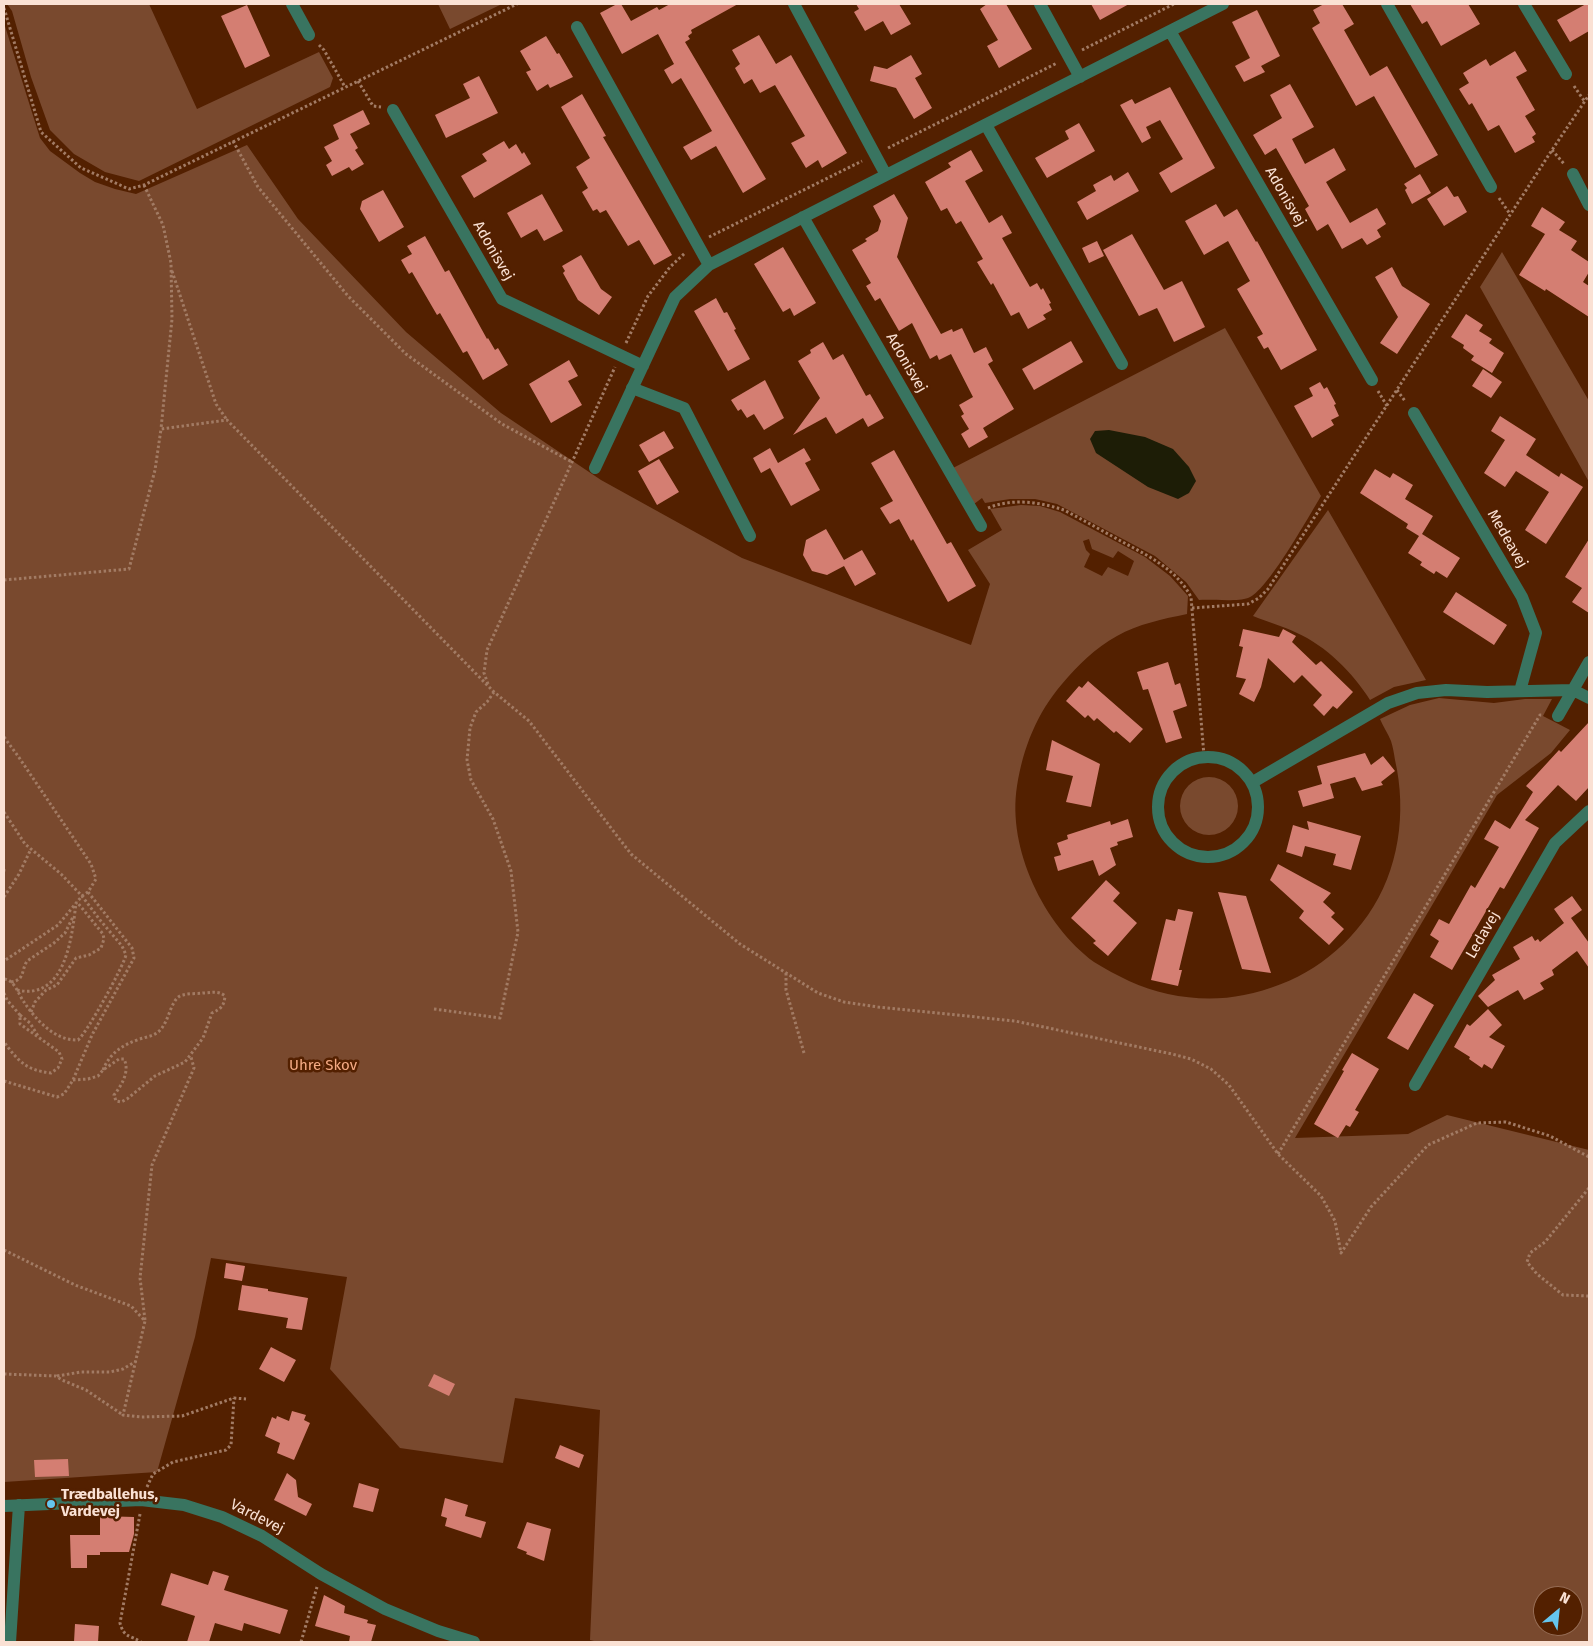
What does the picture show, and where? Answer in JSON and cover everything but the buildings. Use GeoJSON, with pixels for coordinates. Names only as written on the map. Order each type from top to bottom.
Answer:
{"type":"FeatureCollection","features":[{"type":"Feature","properties":{"kind":"street"},"geometry":{"type":"LineString","coordinates":[[292,4],[308,35]]}},
{"type":"Feature","properties":{"kind":"street"},"geometry":{"type":"LineString","coordinates":[[794,4],[886,175]]}},
{"type":"Feature","properties":{"kind":"street"},"geometry":{"type":"LineString","coordinates":[[1040,4],[1080,76]]}},
{"type":"Feature","properties":{"kind":"street"},"geometry":{"type":"LineString","coordinates":[[595,468],[675,297],[708,266],[1223,4]]}},
{"type":"Feature","properties":{"kind":"street"},"geometry":{"type":"LineString","coordinates":[[1387,4],[1491,187]]}},
{"type":"Feature","properties":{"kind":"street"},"geometry":{"type":"LineString","coordinates":[[1524,4],[1566,74]]}},
{"type":"Feature","properties":{"kind":"street"},"geometry":{"type":"LineString","coordinates":[[578,27],[708,266]]}},
{"type":"Feature","properties":{"kind":"street","name":"Adonisvej"},"geometry":{"type":"LineString","coordinates":[[1170,31],[1372,380]]}},
{"type":"Feature","properties":{"kind":"street","name":"Adonisvej"},"geometry":{"type":"LineString","coordinates":[[393,110],[502,299],[643,366]]}},
{"type":"Feature","properties":{"kind":"street"},"geometry":{"type":"LineString","coordinates":[[986,124],[1122,364]]}},
{"type":"Feature","properties":{"kind":"street"},"geometry":{"type":"LineString","coordinates":[[1572,174],[1589,205]]}},
{"type":"Feature","properties":{"kind":"street","name":"Adonisvej"},"geometry":{"type":"LineString","coordinates":[[803,217],[978,521]]}},
{"type":"Feature","properties":{"kind":"street"},"geometry":{"type":"LineString","coordinates":[[632,388],[684,408],[750,536]]}},
{"type":"Feature","properties":{"kind":"street","name":"Medeavej"},"geometry":{"type":"LineString","coordinates":[[1414,413],[1522,597],[1536,633],[1520,691]]}},
{"type":"Feature","properties":{"kind":"street"},"geometry":{"type":"LineString","coordinates":[[1558,716],[1589,662]]}},
{"type":"Feature","properties":{"kind":"street"},"geometry":{"type":"LineString","coordinates":[[1253,782],[1388,704],[1417,693],[1446,690],[1487,692],[1573,690],[1589,698]]}},
{"type":"Feature","properties":{"kind":"street"},"geometry":{"type":"LineString","coordinates":[[1204,756],[1223,758],[1240,768],[1253,782],[1259,805],[1254,828],[1240,846],[1218,856],[1195,856],[1174,844],[1161,825],[1157,802],[1165,780],[1182,763],[1204,756]]}},
{"type":"Feature","properties":{"kind":"street","name":"Ledavej"},"geometry":{"type":"LineString","coordinates":[[1414,1085],[1556,843],[1589,811]]}},
{"type":"Feature","properties":{"kind":"street","name":"Vardevej"},"geometry":{"type":"LineString","coordinates":[[4,1506],[141,1500],[184,1506],[222,1517],[262,1536],[321,1574],[385,1609],[438,1631],[474,1642]]}},
{"type":"Feature","properties":{"kind":"street"},"geometry":{"type":"LineString","coordinates":[[10,1642],[19,1505]]}},
{"type":"Feature","properties":{"kind":"path"},"geometry":{"type":"LineString","coordinates":[[4,8],[41,132],[81,168],[129,189],[144,185],[517,4]]}},
{"type":"Feature","properties":{"kind":"path"},"geometry":{"type":"LineString","coordinates":[[308,35],[324,50],[345,87]]}},
{"type":"Feature","properties":{"kind":"path"},"geometry":{"type":"LineString","coordinates":[[1566,74],[1585,102]]}},
{"type":"Feature","properties":{"kind":"path"},"geometry":{"type":"LineString","coordinates":[[358,81],[373,106],[393,110]]}},
{"type":"Feature","properties":{"kind":"path"},"geometry":{"type":"LineString","coordinates":[[1192,608],[1248,604],[1260,598],[1268,589],[1589,95]]}},
{"type":"Feature","properties":{"kind":"path"},"geometry":{"type":"LineString","coordinates":[[233,141],[258,187],[348,296],[406,354],[502,424],[572,462],[486,650],[484,674],[489,687]]}},
{"type":"Feature","properties":{"kind":"path"},"geometry":{"type":"LineString","coordinates":[[4,580],[128,569],[155,470],[172,319],[170,267],[163,224],[144,185]]}},
{"type":"Feature","properties":{"kind":"path"},"geometry":{"type":"LineString","coordinates":[[1491,187],[1510,214]]}},
{"type":"Feature","properties":{"kind":"path"},"geometry":{"type":"LineString","coordinates":[[170,267],[216,404],[227,420],[494,692],[529,721],[631,854],[740,944],[786,973],[818,992],[844,1002],[1015,1021],[1172,1054],[1191,1059],[1211,1069],[1229,1085],[1278,1154],[1321,1196],[1335,1221],[1341,1252],[1371,1207],[1428,1145],[1477,1123],[1506,1122],[1550,1136],[1589,1157]]}},
{"type":"Feature","properties":{"kind":"path"},"geometry":{"type":"LineString","coordinates":[[161,429],[227,420]]}},
{"type":"Feature","properties":{"kind":"path"},"geometry":{"type":"LineString","coordinates":[[978,521],[989,507],[1011,502],[1042,504],[1064,510],[1157,561],[1178,578],[1186,587],[1191,597],[1204,756]]}},
{"type":"Feature","properties":{"kind":"path"},"geometry":{"type":"LineString","coordinates":[[434,1009],[500,1018],[518,932],[511,871],[492,819],[471,780],[468,760],[470,728],[476,712],[494,692]]}},
{"type":"Feature","properties":{"kind":"path"},"geometry":{"type":"LineString","coordinates":[[1278,1154],[1540,715],[1558,716]]}},
{"type":"Feature","properties":{"kind":"path"},"geometry":{"type":"LineString","coordinates":[[4,737],[91,864],[96,879],[88,892],[76,902],[58,925],[4,961]]}},
{"type":"Feature","properties":{"kind":"path"},"geometry":{"type":"LineString","coordinates":[[4,812],[25,844],[61,874],[82,896],[122,946],[126,955],[86,1030],[78,1040],[65,1038],[48,1029],[31,1012],[10,982],[4,979]]}},
{"type":"Feature","properties":{"kind":"path"},"geometry":{"type":"LineString","coordinates":[[4,897],[19,874],[31,849]]}},
{"type":"Feature","properties":{"kind":"path"},"geometry":{"type":"LineString","coordinates":[[4,1081],[57,1097],[64,1094],[92,1035],[134,958],[132,948],[88,892]]}},
{"type":"Feature","properties":{"kind":"path"},"geometry":{"type":"LineString","coordinates":[[17,990],[26,992],[37,990],[56,977],[67,955],[72,938],[76,902]]}},
{"type":"Feature","properties":{"kind":"path"},"geometry":{"type":"LineString","coordinates":[[31,1012],[35,1002],[46,990],[53,988],[57,984],[76,958],[89,955],[101,948],[104,939],[103,934],[76,902]]}},
{"type":"Feature","properties":{"kind":"path"},"geometry":{"type":"LineString","coordinates":[[10,982],[18,980],[22,976],[26,961],[54,943],[65,933],[75,914]]}},
{"type":"Feature","properties":{"kind":"path"},"geometry":{"type":"LineString","coordinates":[[786,973],[786,990],[804,1053]]}},
{"type":"Feature","properties":{"kind":"path"},"geometry":{"type":"LineString","coordinates":[[72,1080],[98,1076],[103,1070],[119,1059],[124,1058],[127,1068],[120,1088],[114,1095],[116,1101],[121,1102],[127,1099],[155,1076],[186,1062],[203,1038],[212,1013],[223,1006],[225,996],[216,991],[178,997],[174,1001],[170,1016],[163,1028],[156,1034],[134,1041],[112,1054],[103,1070]]}},
{"type":"Feature","properties":{"kind":"path"},"geometry":{"type":"LineString","coordinates":[[4,993],[20,1015],[30,1023],[38,1036]]}},
{"type":"Feature","properties":{"kind":"path"},"geometry":{"type":"LineString","coordinates":[[4,1042],[18,1060],[35,1071],[52,1073],[58,1068],[62,1059],[59,1052],[20,1024],[20,1015]]}},
{"type":"Feature","properties":{"kind":"path"},"geometry":{"type":"LineString","coordinates":[[123,1415],[145,1320],[140,1278],[152,1165],[194,1068],[191,1056]]}},
{"type":"Feature","properties":{"kind":"path"},"geometry":{"type":"LineString","coordinates":[[1589,1188],[1546,1242],[1530,1253],[1526,1262],[1537,1274],[1563,1295],[1589,1296]]}},
{"type":"Feature","properties":{"kind":"path"},"geometry":{"type":"LineString","coordinates":[[4,1250],[75,1285],[131,1306],[145,1320]]}},
{"type":"Feature","properties":{"kind":"path"},"geometry":{"type":"LineString","coordinates":[[4,1374],[56,1376],[81,1372],[110,1372],[135,1362]]}},
{"type":"Feature","properties":{"kind":"path"},"geometry":{"type":"LineString","coordinates":[[56,1376],[86,1390],[123,1415],[141,1417],[182,1416],[234,1398],[246,1399]]}},
{"type":"Feature","properties":{"kind":"path"},"geometry":{"type":"LineString","coordinates":[[150,1480],[153,1474],[173,1462],[226,1450],[231,1444],[234,1398]]}},
{"type":"Feature","properties":{"kind":"path"},"geometry":{"type":"LineString","coordinates":[[141,1500],[140,1516],[120,1623],[122,1631],[127,1636],[141,1642]]}},
{"type":"Feature","properties":{"kind":"path"},"geometry":{"type":"LineString","coordinates":[[302,1642],[314,1596]]}},
{"type":"Feature","properties":{"kind":"green space"},"geometry":{"type":"Polygon","coordinates":[[[7,4],[149,4],[197,109],[319,52],[333,78],[330,87],[139,181],[105,172],[74,154],[50,130],[31,77],[12,11],[7,4]]]}},
{"type":"Feature","properties":{"kind":"green space"},"geometry":{"type":"Polygon","coordinates":[[[438,4],[502,4],[450,29],[438,4]]]}},
{"type":"Feature","properties":{"kind":"green space","name":"Uhre Skov"},"geometry":{"type":"Polygon","coordinates":[[[4,23],[40,138],[50,151],[80,173],[95,182],[136,194],[247,145],[298,219],[406,332],[501,413],[601,480],[742,558],[971,645],[990,584],[968,550],[1002,530],[990,509],[1021,505],[1040,506],[1060,512],[1145,557],[1170,576],[1188,596],[1187,614],[1151,622],[1125,632],[1094,651],[1068,677],[1045,707],[1032,732],[1023,758],[1017,786],[1015,810],[1024,860],[1033,884],[1059,928],[1094,962],[1142,987],[1171,995],[1200,998],[1230,997],[1263,990],[1298,977],[1314,967],[1329,957],[1356,930],[1379,898],[1387,880],[1398,840],[1400,820],[1399,780],[1392,743],[1380,719],[1410,705],[1439,698],[1494,703],[1525,699],[1552,699],[1543,716],[1570,730],[1551,753],[1497,795],[1295,1138],[1408,1134],[1447,1115],[1589,1150],[1589,1642],[598,1642],[590,1640],[600,1410],[515,1398],[503,1463],[400,1448],[330,1369],[347,1277],[211,1258],[195,1337],[157,1472],[4,1482],[4,23]],[[1089,539],[1083,541],[1086,550],[1090,554],[1084,567],[1102,576],[1108,567],[1128,576],[1134,561],[1118,551],[1113,558],[1092,549],[1089,539]]]}},
{"type":"Feature","properties":{"kind":"green space"},"geometry":{"type":"Polygon","coordinates":[[[1502,252],[1589,401],[1589,482],[1480,287],[1502,252]]]}},
{"type":"Feature","properties":{"kind":"green space"},"geometry":{"type":"Polygon","coordinates":[[[1225,328],[1321,496],[1287,553],[1256,593],[1243,599],[1199,600],[1186,582],[1155,556],[1057,504],[1035,499],[1010,499],[985,503],[982,498],[974,504],[953,468],[1225,328]]]}},
{"type":"Feature","properties":{"kind":"green space"},"geometry":{"type":"Polygon","coordinates":[[[1328,510],[1426,680],[1394,687],[1370,700],[1356,680],[1338,661],[1318,645],[1308,638],[1253,616],[1328,510]]]}},
{"type":"Feature","properties":{"kind":"green space"},"geometry":{"type":"Polygon","coordinates":[[[1209,777],[1220,779],[1233,790],[1238,806],[1236,817],[1225,830],[1209,835],[1198,833],[1185,822],[1180,806],[1182,795],[1193,782],[1209,777]]]}},
{"type":"Feature","properties":{"kind":"shaded area"},"geometry":{"type":"Polygon","coordinates":[[[1109,430],[1145,437],[1173,449],[1189,467],[1196,481],[1189,493],[1178,499],[1148,487],[1096,453],[1090,439],[1095,431],[1109,430]]]}},
{"type":"Feature","properties":{"kind":"place","name":"Trædballehus, Vardevej"},"geometry":{"type":"Point","coordinates":[51,1504]}}]}
